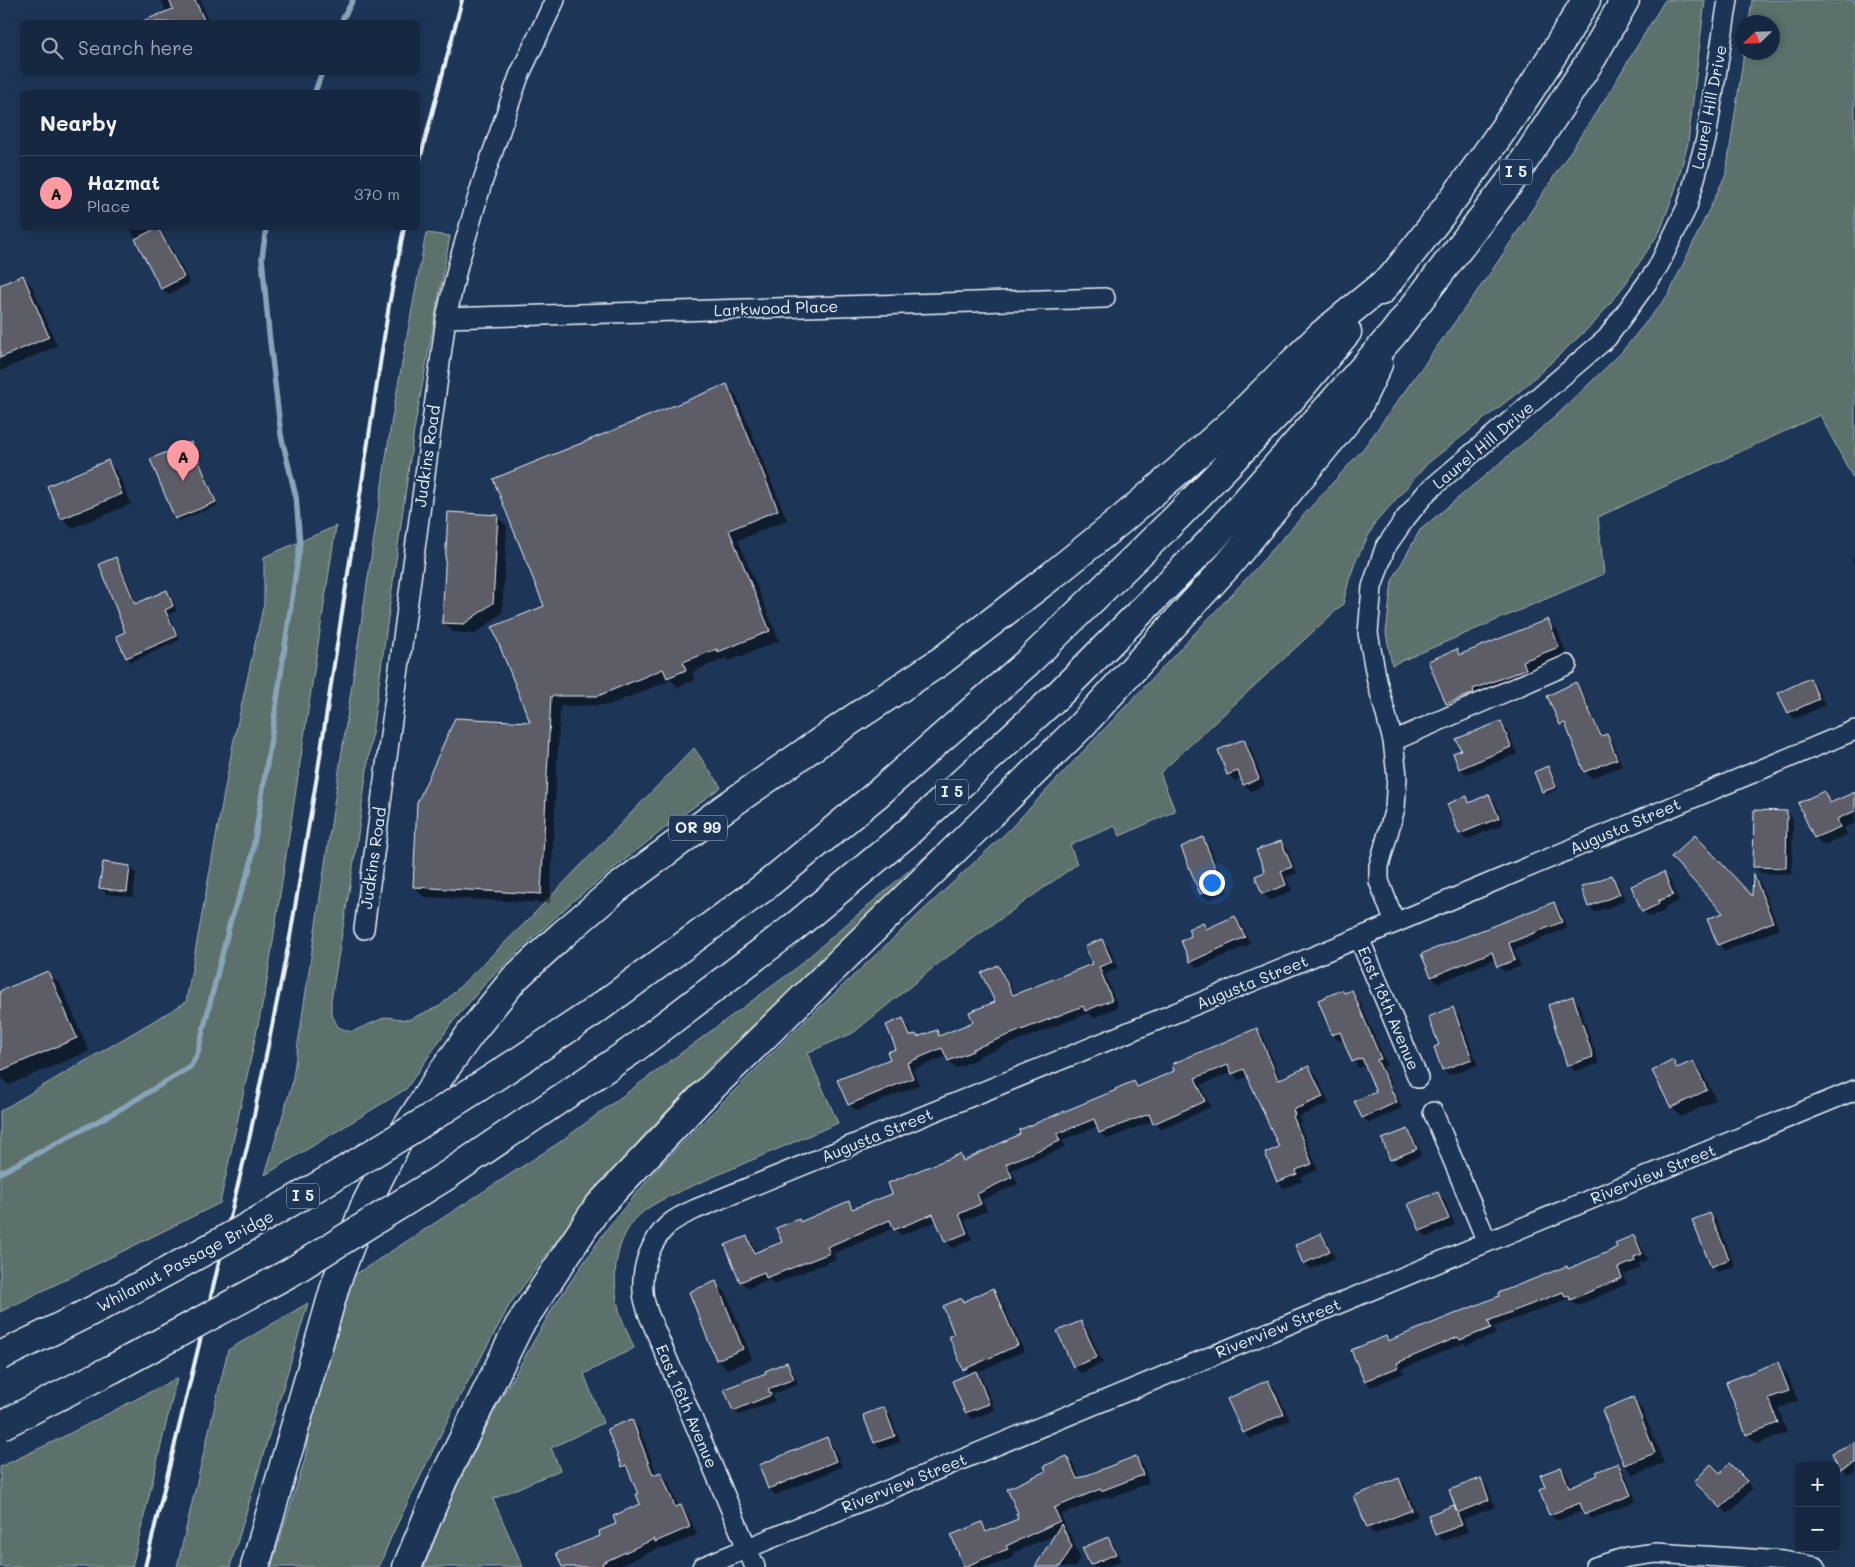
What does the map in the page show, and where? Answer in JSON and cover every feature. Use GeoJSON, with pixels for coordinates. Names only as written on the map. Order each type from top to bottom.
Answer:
{"type":"FeatureCollection","features":[{"type":"Feature","properties":{"kind":"highway","name":"I 5"},"geometry":{"type":"LineString","coordinates":[[1392,278],[1485,156],[1565,37],[1586,0]]}},
{"type":"Feature","properties":{"kind":"highway","name":"I 5"},"geometry":{"type":"LineString","coordinates":[[0,1426],[112,1369],[291,1272],[446,1176],[631,1051],[793,928],[905,835],[1058,695],[1208,544],[1393,334],[1512,178],[1592,58],[1625,0]]}},
{"type":"Feature","properties":{"kind":"highway","name":"Whilamut Passage Bridge"},"geometry":{"type":"LineString","coordinates":[[0,1356],[212,1248],[329,1181],[495,1077],[593,1012],[763,888],[875,796],[1028,662],[1177,517],[1290,400],[1392,278]]}},
{"type":"Feature","properties":{"kind":"highway","name":"OR 99"},"geometry":{"type":"LineString","coordinates":[[255,1567],[336,1283],[364,1208],[395,1146],[437,1080],[473,1030],[514,979],[562,935],[631,878],[722,810],[852,719],[941,661],[1062,568],[1121,520],[1234,421],[1321,335],[1392,278]]}},
{"type":"Feature","properties":{"kind":"highway"},"geometry":{"type":"LineString","coordinates":[[407,1567],[443,1480],[519,1326],[598,1208],[702,1097],[1093,712],[1228,564],[1357,408],[1393,334]]}},
{"type":"Feature","properties":{"kind":"street","name":"Judkins Road"},"geometry":{"type":"LineString","coordinates":[[364,929],[446,318],[458,265],[479,192],[518,76],[555,0]]}},
{"type":"Feature","properties":{"kind":"street","name":"Laurel Hill Drive"},"geometry":{"type":"LineString","coordinates":[[1394,923],[1379,881],[1379,866],[1395,808],[1397,776],[1393,741],[1377,681],[1368,633],[1372,587],[1385,548],[1427,492],[1608,338],[1656,269],[1687,207],[1706,139],[1728,0]]}},
{"type":"Feature","properties":{"kind":"street","name":"Larkwood Place"},"geometry":{"type":"LineString","coordinates":[[446,318],[1105,298]]}},
{"type":"Feature","properties":{"kind":"street"},"geometry":{"type":"LineString","coordinates":[[1393,741],[1567,665]]}},
{"type":"Feature","properties":{"kind":"street","name":"Augusta Street"},"geometry":{"type":"LineString","coordinates":[[654,1242],[669,1224],[696,1209],[1359,938],[1855,730]]}},
{"type":"Feature","properties":{"kind":"street","name":"East 18th Avenue"},"geometry":{"type":"LineString","coordinates":[[1359,938],[1418,1078]]}},
{"type":"Feature","properties":{"kind":"street","name":"Riverview Street"},"geometry":{"type":"LineString","coordinates":[[702,1567],[1855,1090]]}},
{"type":"Feature","properties":{"kind":"street"},"geometry":{"type":"LineString","coordinates":[[1433,1112],[1487,1242]]}},
{"type":"Feature","properties":{"kind":"street","name":"East 16th Avenue"},"geometry":{"type":"LineString","coordinates":[[654,1242],[645,1265],[643,1277],[643,1292],[648,1314],[746,1549],[756,1567]]}},
{"type":"Feature","properties":{"kind":"street"},"geometry":{"type":"LineString","coordinates":[[1595,1567],[1627,1557],[1656,1553],[1784,1561],[1816,1567]]}},
{"type":"Feature","properties":{"kind":"green space"},"geometry":{"type":"Polygon","coordinates":[[[1665,0],[1705,0],[1688,143],[1676,187],[1660,231],[1626,283],[1595,322],[1521,390],[1428,463],[1375,523],[1356,560],[1343,604],[1160,773],[1175,811],[1120,836],[1115,826],[1070,845],[1077,864],[939,963],[853,1033],[807,1053],[838,1123],[669,1196],[644,1211],[634,1221],[620,1246],[615,1274],[621,1316],[634,1348],[584,1374],[603,1423],[551,1448],[560,1470],[493,1499],[523,1567],[424,1567],[449,1503],[496,1407],[554,1306],[609,1226],[661,1164],[787,1038],[1009,830],[1248,577],[1363,449],[1491,272],[1607,96],[1665,0]]]}},
{"type":"Feature","properties":{"kind":"green space"},"geometry":{"type":"Polygon","coordinates":[[[1752,0],[1855,0],[1855,482],[1820,415],[1598,517],[1604,574],[1392,665],[1386,633],[1392,581],[1420,530],[1556,416],[1621,353],[1669,294],[1726,174],[1743,60],[1780,60],[1780,15],[1750,15],[1752,0]]]}},
{"type":"Feature","properties":{"kind":"green space"},"geometry":{"type":"Polygon","coordinates":[[[426,233],[450,236],[414,430],[356,849],[331,1000],[331,1013],[338,1027],[351,1032],[386,1017],[408,1020],[440,1006],[528,920],[694,748],[721,787],[665,828],[573,901],[490,978],[451,1024],[406,1089],[265,1175],[292,1084],[392,418],[426,233]]]}},
{"type":"Feature","properties":{"kind":"green space"},"geometry":{"type":"Polygon","coordinates":[[[336,526],[266,987],[220,1203],[0,1312],[0,1111],[186,1002],[233,744],[264,603],[264,557],[336,526]]]}},
{"type":"Feature","properties":{"kind":"green space"},"geometry":{"type":"Polygon","coordinates":[[[1043,742],[1045,744],[883,903],[713,1063],[646,1133],[576,1214],[510,1304],[454,1407],[392,1535],[379,1567],[271,1567],[305,1459],[310,1422],[350,1278],[560,1142],[790,973],[958,828],[1043,742]]]}},
{"type":"Feature","properties":{"kind":"green space"},"geometry":{"type":"Polygon","coordinates":[[[308,1303],[230,1567],[177,1567],[228,1350],[308,1303]]]}},
{"type":"Feature","properties":{"kind":"green space"},"geometry":{"type":"Polygon","coordinates":[[[177,1378],[132,1567],[0,1567],[0,1467],[177,1378]]]}},
{"type":"Feature","properties":{"kind":"building"},"geometry":{"type":"Polygon","coordinates":[[[169,0],[195,0],[204,20],[145,20],[173,9],[169,0]]]}},
{"type":"Feature","properties":{"kind":"building"},"geometry":{"type":"Polygon","coordinates":[[[153,230],[159,230],[184,277],[161,289],[135,239],[153,230]]]}},
{"type":"Feature","properties":{"kind":"building"},"geometry":{"type":"Polygon","coordinates":[[[23,275],[49,337],[0,358],[0,285],[23,275]]]}},
{"type":"Feature","properties":{"kind":"building"},"geometry":{"type":"Polygon","coordinates":[[[727,384],[778,510],[729,530],[770,631],[718,652],[717,649],[683,662],[686,670],[667,678],[663,669],[598,696],[551,696],[541,894],[413,887],[417,803],[455,718],[530,722],[492,627],[544,606],[493,479],[727,384]]]}},
{"type":"Feature","properties":{"kind":"building"},"geometry":{"type":"Polygon","coordinates":[[[191,442],[216,502],[175,519],[150,459],[191,442]]]}},
{"type":"Feature","properties":{"kind":"building"},"geometry":{"type":"Polygon","coordinates":[[[108,460],[122,494],[61,519],[47,486],[108,460]]]}},
{"type":"Feature","properties":{"kind":"building"},"geometry":{"type":"Polygon","coordinates":[[[448,512],[498,515],[493,603],[464,624],[442,623],[448,512]]]}},
{"type":"Feature","properties":{"kind":"building"},"geometry":{"type":"Polygon","coordinates":[[[116,557],[135,604],[167,590],[173,606],[165,610],[177,636],[126,658],[116,636],[125,632],[99,564],[116,557]]]}},
{"type":"Feature","properties":{"kind":"building"},"geometry":{"type":"Polygon","coordinates":[[[1548,619],[1559,647],[1523,661],[1526,669],[1473,689],[1474,693],[1446,704],[1428,661],[1457,649],[1459,655],[1548,619]]]}},
{"type":"Feature","properties":{"kind":"building"},"geometry":{"type":"Polygon","coordinates":[[[1810,678],[1819,699],[1788,713],[1778,693],[1810,678]]]}},
{"type":"Feature","properties":{"kind":"building"},"geometry":{"type":"Polygon","coordinates":[[[1576,682],[1601,736],[1607,734],[1617,759],[1584,772],[1565,723],[1560,725],[1547,696],[1576,682]]]}},
{"type":"Feature","properties":{"kind":"building"},"geometry":{"type":"Polygon","coordinates":[[[1501,721],[1511,747],[1459,769],[1453,753],[1461,750],[1456,739],[1501,721]]]}},
{"type":"Feature","properties":{"kind":"building"},"geometry":{"type":"Polygon","coordinates":[[[1244,739],[1259,779],[1243,785],[1238,771],[1227,775],[1218,750],[1244,739]]]}},
{"type":"Feature","properties":{"kind":"building"},"geometry":{"type":"Polygon","coordinates":[[[1548,766],[1556,787],[1542,792],[1534,772],[1548,766]]]}},
{"type":"Feature","properties":{"kind":"building"},"geometry":{"type":"Polygon","coordinates":[[[1824,791],[1830,803],[1855,792],[1855,811],[1837,819],[1840,827],[1814,838],[1798,803],[1824,791]]]}},
{"type":"Feature","properties":{"kind":"building"},"geometry":{"type":"Polygon","coordinates":[[[1489,794],[1499,818],[1459,834],[1447,804],[1467,796],[1469,803],[1489,794]]]}},
{"type":"Feature","properties":{"kind":"building"},"geometry":{"type":"Polygon","coordinates":[[[1754,810],[1787,811],[1786,868],[1753,867],[1754,810]]]}},
{"type":"Feature","properties":{"kind":"building"},"geometry":{"type":"Polygon","coordinates":[[[1695,835],[1752,896],[1753,873],[1773,922],[1718,945],[1707,919],[1723,913],[1671,857],[1695,835]]]}},
{"type":"Feature","properties":{"kind":"building"},"geometry":{"type":"Polygon","coordinates":[[[1203,837],[1222,885],[1200,894],[1181,847],[1203,837]]]}},
{"type":"Feature","properties":{"kind":"building"},"geometry":{"type":"Polygon","coordinates":[[[1281,841],[1292,867],[1281,871],[1286,885],[1262,894],[1255,876],[1265,872],[1256,850],[1281,841]]]}},
{"type":"Feature","properties":{"kind":"building"},"geometry":{"type":"Polygon","coordinates":[[[103,862],[130,866],[127,892],[99,888],[103,862]]]}},
{"type":"Feature","properties":{"kind":"building"},"geometry":{"type":"Polygon","coordinates":[[[1664,872],[1673,895],[1658,901],[1659,904],[1642,912],[1631,886],[1664,872]]]}},
{"type":"Feature","properties":{"kind":"building"},"geometry":{"type":"Polygon","coordinates":[[[1612,875],[1620,894],[1588,907],[1581,887],[1612,875]]]}},
{"type":"Feature","properties":{"kind":"building"},"geometry":{"type":"Polygon","coordinates":[[[1554,902],[1562,922],[1509,943],[1515,960],[1497,967],[1492,952],[1431,977],[1421,954],[1554,902]]]}},
{"type":"Feature","properties":{"kind":"building"},"geometry":{"type":"Polygon","coordinates":[[[1235,916],[1245,937],[1190,962],[1181,941],[1191,936],[1188,929],[1203,922],[1206,929],[1235,916]]]}},
{"type":"Feature","properties":{"kind":"building"},"geometry":{"type":"Polygon","coordinates":[[[1102,939],[1112,962],[1099,967],[1112,1000],[1085,1011],[1083,1006],[973,1049],[973,1051],[948,1061],[942,1048],[907,1063],[913,1078],[848,1105],[837,1080],[890,1059],[887,1052],[896,1049],[886,1025],[903,1018],[910,1036],[916,1034],[917,1037],[937,1030],[939,1036],[973,1022],[969,1012],[995,1002],[981,973],[998,965],[1013,995],[1092,964],[1085,946],[1102,939]]]}},
{"type":"Feature","properties":{"kind":"building"},"geometry":{"type":"Polygon","coordinates":[[[48,971],[77,1038],[0,1071],[0,991],[48,971]]]}},
{"type":"Feature","properties":{"kind":"building"},"geometry":{"type":"Polygon","coordinates":[[[1342,990],[1344,993],[1352,990],[1381,1059],[1377,1060],[1397,1102],[1362,1118],[1354,1101],[1376,1092],[1362,1058],[1352,1062],[1340,1032],[1332,1035],[1318,1000],[1342,990]]]}},
{"type":"Feature","properties":{"kind":"building"},"geometry":{"type":"Polygon","coordinates":[[[1573,996],[1593,1057],[1567,1066],[1548,1005],[1573,996]]]}},
{"type":"Feature","properties":{"kind":"building"},"geometry":{"type":"Polygon","coordinates":[[[1453,1007],[1472,1059],[1442,1070],[1434,1047],[1439,1045],[1428,1017],[1453,1007]]]}},
{"type":"Feature","properties":{"kind":"building"},"geometry":{"type":"Polygon","coordinates":[[[1257,1028],[1278,1080],[1309,1066],[1323,1097],[1293,1110],[1295,1115],[1293,1116],[1312,1164],[1296,1170],[1297,1174],[1277,1182],[1265,1153],[1279,1147],[1244,1069],[1232,1074],[1228,1065],[1195,1078],[1205,1101],[1153,1124],[1149,1114],[1099,1133],[1094,1119],[1057,1134],[1060,1141],[1006,1164],[1012,1177],[977,1194],[981,1204],[959,1214],[967,1233],[945,1242],[933,1214],[894,1230],[890,1220],[827,1247],[830,1253],[766,1278],[764,1272],[740,1282],[725,1245],[747,1236],[754,1253],[782,1242],[776,1228],[799,1219],[800,1222],[849,1201],[852,1209],[892,1194],[888,1183],[960,1154],[963,1161],[1020,1134],[1019,1130],[1134,1081],[1137,1087],[1174,1071],[1172,1064],[1257,1028]]]}},
{"type":"Feature","properties":{"kind":"building"},"geometry":{"type":"Polygon","coordinates":[[[1673,1060],[1677,1068],[1693,1061],[1707,1090],[1671,1108],[1652,1071],[1673,1060]]]}},
{"type":"Feature","properties":{"kind":"building"},"geometry":{"type":"Polygon","coordinates":[[[1408,1129],[1417,1149],[1390,1160],[1382,1139],[1408,1129]]]}},
{"type":"Feature","properties":{"kind":"building"},"geometry":{"type":"Polygon","coordinates":[[[1438,1192],[1449,1219],[1420,1231],[1408,1204],[1438,1192]]]}},
{"type":"Feature","properties":{"kind":"building"},"geometry":{"type":"Polygon","coordinates":[[[1710,1213],[1729,1259],[1711,1267],[1692,1220],[1710,1213]]]}},
{"type":"Feature","properties":{"kind":"building"},"geometry":{"type":"Polygon","coordinates":[[[1321,1233],[1330,1251],[1303,1264],[1295,1245],[1321,1233]]]}},
{"type":"Feature","properties":{"kind":"building"},"geometry":{"type":"Polygon","coordinates":[[[1634,1235],[1642,1254],[1634,1257],[1635,1261],[1618,1268],[1622,1278],[1570,1300],[1569,1296],[1565,1297],[1563,1292],[1488,1321],[1491,1328],[1460,1340],[1458,1337],[1397,1363],[1399,1367],[1364,1381],[1351,1350],[1386,1336],[1388,1341],[1499,1296],[1498,1293],[1567,1266],[1568,1269],[1608,1252],[1617,1247],[1615,1243],[1634,1235]]]}},
{"type":"Feature","properties":{"kind":"building"},"geometry":{"type":"Polygon","coordinates":[[[716,1281],[743,1349],[716,1360],[689,1292],[716,1281]]]}},
{"type":"Feature","properties":{"kind":"building"},"geometry":{"type":"Polygon","coordinates":[[[993,1288],[1018,1345],[963,1370],[949,1336],[954,1334],[943,1306],[962,1298],[963,1302],[993,1288]]]}},
{"type":"Feature","properties":{"kind":"building"},"geometry":{"type":"Polygon","coordinates":[[[1081,1321],[1097,1357],[1073,1367],[1057,1331],[1081,1321]]]}},
{"type":"Feature","properties":{"kind":"building"},"geometry":{"type":"Polygon","coordinates":[[[787,1362],[794,1379],[768,1389],[771,1395],[733,1411],[724,1389],[766,1373],[765,1371],[787,1362]]]}},
{"type":"Feature","properties":{"kind":"building"},"geometry":{"type":"Polygon","coordinates":[[[1778,1362],[1789,1391],[1769,1398],[1778,1423],[1746,1435],[1726,1382],[1778,1362]]]}},
{"type":"Feature","properties":{"kind":"building"},"geometry":{"type":"Polygon","coordinates":[[[976,1371],[989,1404],[965,1413],[952,1381],[976,1371]]]}},
{"type":"Feature","properties":{"kind":"building"},"geometry":{"type":"Polygon","coordinates":[[[1268,1380],[1284,1414],[1243,1433],[1227,1399],[1268,1380]]]}},
{"type":"Feature","properties":{"kind":"building"},"geometry":{"type":"Polygon","coordinates":[[[1633,1397],[1655,1453],[1624,1465],[1602,1410],[1633,1397]]]}},
{"type":"Feature","properties":{"kind":"building"},"geometry":{"type":"Polygon","coordinates":[[[884,1407],[895,1436],[874,1443],[863,1415],[884,1407]]]}},
{"type":"Feature","properties":{"kind":"building"},"geometry":{"type":"Polygon","coordinates":[[[632,1419],[653,1475],[661,1472],[675,1507],[681,1505],[690,1527],[655,1542],[654,1539],[602,1563],[604,1567],[562,1567],[556,1553],[600,1536],[599,1531],[616,1524],[613,1516],[640,1504],[626,1465],[622,1467],[607,1429],[632,1419]]]}},
{"type":"Feature","properties":{"kind":"building"},"geometry":{"type":"Polygon","coordinates":[[[827,1437],[836,1461],[768,1489],[759,1465],[827,1437]]]}},
{"type":"Feature","properties":{"kind":"building"},"geometry":{"type":"Polygon","coordinates":[[[1855,1442],[1855,1463],[1840,1470],[1840,1462],[1836,1462],[1832,1453],[1855,1442]]]}},
{"type":"Feature","properties":{"kind":"building"},"geometry":{"type":"Polygon","coordinates":[[[1067,1456],[1077,1479],[1136,1456],[1143,1475],[1101,1491],[1100,1489],[1054,1508],[1060,1521],[1006,1546],[1008,1549],[964,1567],[951,1535],[982,1522],[986,1532],[1018,1519],[1016,1514],[1018,1513],[1007,1489],[1046,1471],[1044,1466],[1067,1456]]]}},
{"type":"Feature","properties":{"kind":"building"},"geometry":{"type":"Polygon","coordinates":[[[1618,1463],[1631,1495],[1584,1514],[1580,1503],[1549,1515],[1539,1490],[1545,1487],[1540,1475],[1561,1467],[1569,1487],[1598,1475],[1596,1472],[1618,1463]]]}},
{"type":"Feature","properties":{"kind":"building"},"geometry":{"type":"Polygon","coordinates":[[[1729,1463],[1747,1481],[1721,1508],[1694,1482],[1711,1464],[1720,1473],[1729,1463]]]}},
{"type":"Feature","properties":{"kind":"building"},"geometry":{"type":"Polygon","coordinates":[[[1399,1478],[1412,1510],[1367,1528],[1354,1496],[1399,1478]]]}},
{"type":"Feature","properties":{"kind":"building"},"geometry":{"type":"Polygon","coordinates":[[[1481,1478],[1489,1500],[1457,1513],[1462,1525],[1435,1535],[1428,1515],[1454,1505],[1457,1512],[1449,1490],[1481,1478]]]}},
{"type":"Feature","properties":{"kind":"building"},"geometry":{"type":"Polygon","coordinates":[[[1061,1524],[1072,1547],[1060,1567],[1035,1567],[1061,1524]]]}},
{"type":"Feature","properties":{"kind":"building"},"geometry":{"type":"Polygon","coordinates":[[[1108,1537],[1116,1554],[1090,1565],[1082,1548],[1108,1537]]]}},
{"type":"Feature","properties":{"kind":"waterway"},"geometry":{"type":"LineString","coordinates":[[342,20],[353,0]]}},
{"type":"Feature","properties":{"kind":"waterway"},"geometry":{"type":"LineString","coordinates":[[316,90],[321,75]]}},
{"type":"Feature","properties":{"kind":"waterway"},"geometry":{"type":"LineString","coordinates":[[0,1173],[117,1111],[190,1067],[197,1055],[231,919],[250,868],[300,544],[296,497],[281,435],[269,333],[262,258],[266,230]]}},
{"type":"Feature","properties":{"kind":"railway"},"geometry":{"type":"LineString","coordinates":[[420,159],[462,0]]}},
{"type":"Feature","properties":{"kind":"railway"},"geometry":{"type":"LineString","coordinates":[[145,1567],[250,1135],[290,937],[317,776],[389,305],[404,230]]}},
{"type":"Feature","properties":{"kind":"place","name":"Hazmat"},"geometry":{"type":"Point","coordinates":[183,481]}}]}
